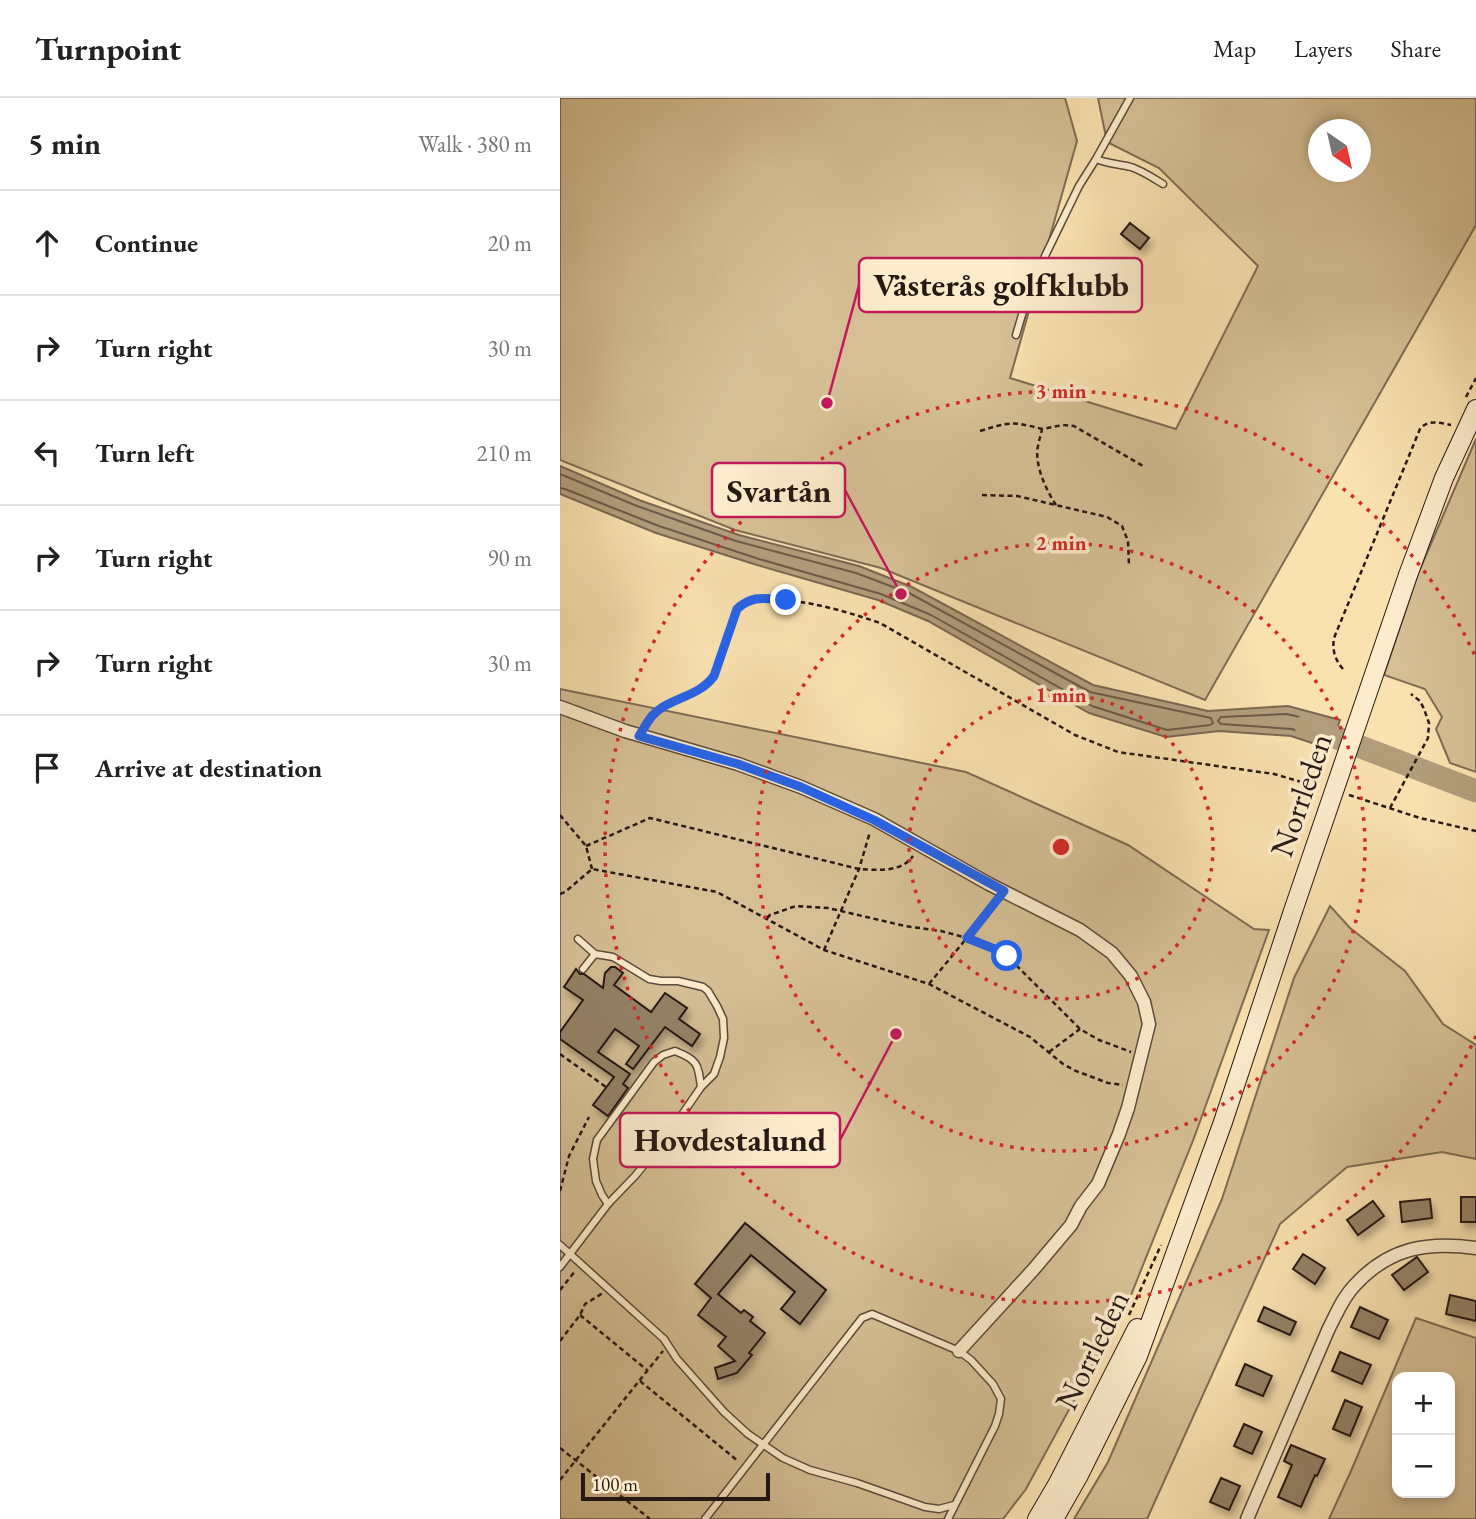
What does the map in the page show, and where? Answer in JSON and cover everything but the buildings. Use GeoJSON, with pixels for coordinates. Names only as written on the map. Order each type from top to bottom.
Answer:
{"type":"FeatureCollection","features":[{"type":"Feature","properties":{"kind":"main road","name":"Norrleden"},"geometry":{"type":"LineString","coordinates":[[1054,1519],[1138,1356],[1194,1204],[1408,575],[1444,478],[1476,409]]}},
{"type":"Feature","properties":{"kind":"main road","name":"Norrleden"},"geometry":{"type":"LineString","coordinates":[[1037,1519],[1129,1347],[1194,1204]]}},
{"type":"Feature","properties":{"kind":"street"},"geometry":{"type":"LineString","coordinates":[[560,707],[639,736],[738,764],[801,787],[874,820],[1080,930],[1112,953],[1131,976],[1144,1002],[1149,1024],[1119,1135],[1098,1184],[1071,1225],[959,1351]]}},
{"type":"Feature","properties":{"kind":"street"},"geometry":{"type":"LineString","coordinates":[[1247,1519],[1329,1328],[1354,1286],[1385,1260],[1398,1253],[1422,1246],[1476,1248]]}},
{"type":"Feature","properties":{"kind":"lane"},"geometry":{"type":"LineString","coordinates":[[1016,335],[1034,279],[1079,186],[1130,98]]}},
{"type":"Feature","properties":{"kind":"lane"},"geometry":{"type":"LineString","coordinates":[[1097,159],[1135,169],[1163,184]]}},
{"type":"Feature","properties":{"kind":"lane"},"geometry":{"type":"LineString","coordinates":[[1034,279],[1046,291],[1057,291]]}},
{"type":"Feature","properties":{"kind":"lane"},"geometry":{"type":"LineString","coordinates":[[560,1267],[608,1204],[666,1138],[701,1087],[714,1074],[724,1038],[723,1019],[708,991],[703,987],[678,981],[649,979],[613,957],[596,954],[578,939]]}},
{"type":"Feature","properties":{"kind":"lane"},"geometry":{"type":"LineString","coordinates":[[583,969],[596,954]]}},
{"type":"Feature","properties":{"kind":"lane"},"geometry":{"type":"LineString","coordinates":[[608,1204],[596,1181],[593,1159],[597,1140],[654,1062],[675,1051],[692,1058],[699,1070],[701,1087]]}},
{"type":"Feature","properties":{"kind":"lane"},"geometry":{"type":"LineString","coordinates":[[560,1245],[664,1339],[677,1359],[747,1434],[783,1458],[810,1470],[925,1507],[939,1509],[954,1505]]}},
{"type":"Feature","properties":{"kind":"lane"},"geometry":{"type":"LineString","coordinates":[[705,1519],[862,1318],[872,1314],[959,1351],[984,1373],[1001,1399],[995,1426],[948,1519]]}},
{"type":"Feature","properties":{"kind":"path"},"geometry":{"type":"LineString","coordinates":[[980,431],[1006,422],[1042,429],[1074,426],[1143,466]]}},
{"type":"Feature","properties":{"kind":"path"},"geometry":{"type":"LineString","coordinates":[[1343,669],[1335,656],[1334,638],[1420,429],[1429,422],[1451,425]]}},
{"type":"Feature","properties":{"kind":"path"},"geometry":{"type":"LineString","coordinates":[[1042,429],[1037,448],[1040,470],[1047,491],[1056,505]]}},
{"type":"Feature","properties":{"kind":"path"},"geometry":{"type":"LineString","coordinates":[[982,495],[1017,496],[1107,517],[1122,526],[1128,541],[1129,566]]}},
{"type":"Feature","properties":{"kind":"path"},"geometry":{"type":"LineString","coordinates":[[639,736],[657,712],[708,684],[714,676],[737,609],[744,602],[754,598],[786,600],[837,610],[880,624],[1098,746],[1118,752],[1274,774],[1321,788]]}},
{"type":"Feature","properties":{"kind":"path"},"geometry":{"type":"LineString","coordinates":[[1390,808],[1428,738],[1427,717],[1420,701],[1410,694]]}},
{"type":"Feature","properties":{"kind":"path"},"geometry":{"type":"LineString","coordinates":[[1345,794],[1476,831]]}},
{"type":"Feature","properties":{"kind":"path"},"geometry":{"type":"LineString","coordinates":[[560,815],[586,846],[592,869]]}},
{"type":"Feature","properties":{"kind":"path"},"geometry":{"type":"LineString","coordinates":[[586,846],[650,818],[859,869],[887,871],[910,861],[920,844]]}},
{"type":"Feature","properties":{"kind":"path"},"geometry":{"type":"LineString","coordinates":[[824,950],[859,869],[874,820]]}},
{"type":"Feature","properties":{"kind":"path"},"geometry":{"type":"LineString","coordinates":[[560,894],[592,869]]}},
{"type":"Feature","properties":{"kind":"path"},"geometry":{"type":"LineString","coordinates":[[592,869],[717,892],[824,950],[929,984],[1030,1037],[1063,1064],[1091,1078],[1133,1086]]}},
{"type":"Feature","properties":{"kind":"path"},"geometry":{"type":"LineString","coordinates":[[929,984],[1004,891]]}},
{"type":"Feature","properties":{"kind":"path"},"geometry":{"type":"LineString","coordinates":[[767,919],[770,915],[796,906],[841,911],[967,938],[1007,956],[1080,1030],[1110,1045],[1141,1055]]}},
{"type":"Feature","properties":{"kind":"path"},"geometry":{"type":"LineString","coordinates":[[1049,1052],[1080,1030]]}},
{"type":"Feature","properties":{"kind":"path"},"geometry":{"type":"LineString","coordinates":[[560,1054],[606,1087]]}},
{"type":"Feature","properties":{"kind":"path"},"geometry":{"type":"LineString","coordinates":[[560,1191],[569,1156],[589,1117]]}},
{"type":"Feature","properties":{"kind":"path"},"geometry":{"type":"LineString","coordinates":[[1128,1318],[1161,1245]]}},
{"type":"Feature","properties":{"kind":"path"},"geometry":{"type":"LineString","coordinates":[[560,1290],[581,1265]]}},
{"type":"Feature","properties":{"kind":"path"},"geometry":{"type":"LineString","coordinates":[[560,1341],[585,1304],[607,1288]]}},
{"type":"Feature","properties":{"kind":"path"},"geometry":{"type":"LineString","coordinates":[[580,1315],[647,1370]]}},
{"type":"Feature","properties":{"kind":"path"},"geometry":{"type":"LineString","coordinates":[[560,1480],[668,1345]]}},
{"type":"Feature","properties":{"kind":"path"},"geometry":{"type":"LineString","coordinates":[[639,1381],[746,1467]]}},
{"type":"Feature","properties":{"kind":"path"},"geometry":{"type":"LineString","coordinates":[[560,1448],[650,1519]]}},
{"type":"Feature","properties":{"kind":"shaded area"},"geometry":{"type":"Polygon","coordinates":[[[560,98],[1065,98],[1077,141],[1010,378],[1176,429],[1258,266],[1159,168],[1107,142],[1098,98],[1476,98],[1476,225],[1205,700],[881,568],[735,530],[560,460],[560,98]]]}},
{"type":"Feature","properties":{"kind":"shaded area"},"geometry":{"type":"Polygon","coordinates":[[[1476,439],[1476,772],[1450,763],[1436,729],[1442,717],[1425,689],[1384,675],[1418,574],[1476,439]]]}},
{"type":"Feature","properties":{"kind":"shaded area"},"geometry":{"type":"Polygon","coordinates":[[[560,689],[966,772],[1128,845],[1254,929],[1269,930],[1194,1138],[1131,1295],[1026,1489],[1003,1519],[560,1519],[560,689]]]}},
{"type":"Feature","properties":{"kind":"shaded area"},"geometry":{"type":"Polygon","coordinates":[[[1330,906],[1350,928],[1405,971],[1443,1024],[1476,1045],[1476,1159],[1442,1152],[1347,1167],[1280,1224],[1147,1519],[1074,1519],[1108,1462],[1222,1199],[1294,978],[1330,906]]]}},
{"type":"Feature","properties":{"kind":"shaded area"},"geometry":{"type":"Polygon","coordinates":[[[1416,1318],[1476,1338],[1476,1519],[1329,1519],[1392,1374],[1392,1498],[1455,1498],[1455,1372],[1393,1372],[1416,1318]]]}},
{"type":"Feature","properties":{"kind":"water"},"geometry":{"type":"Polygon","coordinates":[[[560,466],[639,500],[739,535],[859,566],[912,587],[1093,685],[1208,711],[1288,706],[1340,720],[1330,749],[1291,736],[1219,731],[1166,737],[1089,713],[928,621],[878,600],[656,533],[560,494],[560,466]]]}},
{"type":"Feature","properties":{"kind":"waterway"},"geometry":{"type":"LineString","coordinates":[[1306,726],[1476,791]]}},
{"type":"Feature","properties":{"kind":"place","name":"Västerås golfklubb"},"geometry":{"type":"Point","coordinates":[827,403]}},
{"type":"Feature","properties":{"kind":"place","name":"Svartån"},"geometry":{"type":"Point","coordinates":[901,594]}},
{"type":"Feature","properties":{"kind":"place","name":"Hovdestalund"},"geometry":{"type":"Point","coordinates":[896,1034]}},
{"type":"Feature","properties":{"kind":"route"},"geometry":{"type":"LineString","coordinates":[[786,600],[754,598],[744,602],[737,609],[714,676],[708,684],[652,716],[639,736],[738,764],[801,787],[874,820],[1004,891],[967,938],[1007,956]]}}]}
